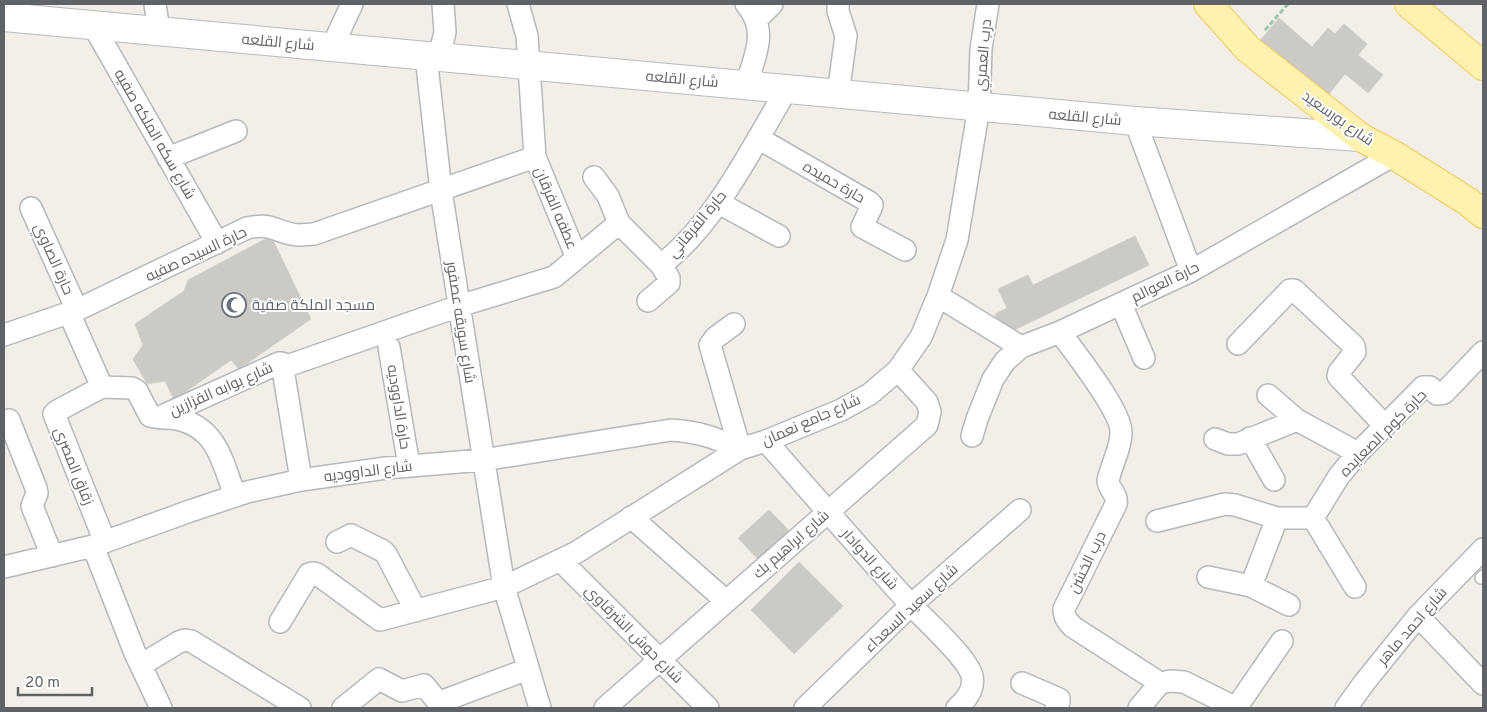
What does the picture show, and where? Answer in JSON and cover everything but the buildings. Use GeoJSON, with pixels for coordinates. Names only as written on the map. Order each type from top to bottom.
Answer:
{"type":"FeatureCollection","features":[{"type":"Feature","properties":{"kind":"main road","name":"شارع بورسعيد"},"geometry":{"type":"LineString","coordinates":[[1208,4],[1248,49],[1360,137],[1394,154],[1467,201],[1483,214]]}},
{"type":"Feature","properties":{"kind":"main road"},"geometry":{"type":"LineString","coordinates":[[1409,4],[1483,66]]}},
{"type":"Feature","properties":{"kind":"main road","name":"شارع القلعه"},"geometry":{"type":"LineString","coordinates":[[4,17],[1135,121],[1360,137]]}},
{"type":"Feature","properties":{"kind":"street"},"geometry":{"type":"LineString","coordinates":[[155,4],[159,31]]}},
{"type":"Feature","properties":{"kind":"street"},"geometry":{"type":"LineString","coordinates":[[332,47],[352,4]]}},
{"type":"Feature","properties":{"kind":"street","name":"شارع سويقه عصفور"},"geometry":{"type":"LineString","coordinates":[[443,4],[445,32],[433,57],[441,191],[504,587],[540,708]]}},
{"type":"Feature","properties":{"kind":"street","name":"عطفه الفرقان"},"geometry":{"type":"LineString","coordinates":[[518,4],[527,36],[535,158],[577,258]]}},
{"type":"Feature","properties":{"kind":"street"},"geometry":{"type":"LineString","coordinates":[[746,85],[760,30],[751,12],[772,4]]}},
{"type":"Feature","properties":{"kind":"street"},"geometry":{"type":"LineString","coordinates":[[838,4],[838,11],[846,36],[838,94]]}},
{"type":"Feature","properties":{"kind":"street","name":"درب العمري"},"geometry":{"type":"LineString","coordinates":[[979,107],[981,48],[988,4]]}},
{"type":"Feature","properties":{"kind":"street","name":"شارع سكه الملكه صفيه"},"geometry":{"type":"LineString","coordinates":[[93,25],[217,243]]}},
{"type":"Feature","properties":{"kind":"street","name":"حارة الفرقاني"},"geometry":{"type":"LineString","coordinates":[[648,300],[669,283],[669,278],[661,264],[676,254],[719,203],[787,89]]}},
{"type":"Feature","properties":{"kind":"street","name":"شارع جامع نعمان"},"geometry":{"type":"LineString","coordinates":[[280,622],[309,574],[313,573],[378,619],[384,620],[504,587],[577,552],[740,448],[766,441],[841,410],[870,394],[898,370],[921,337],[938,296],[958,240],[979,107]]}},
{"type":"Feature","properties":{"kind":"street"},"geometry":{"type":"LineString","coordinates":[[1135,121],[1192,271]]}},
{"type":"Feature","properties":{"kind":"street"},"geometry":{"type":"LineString","coordinates":[[168,158],[236,130]]}},
{"type":"Feature","properties":{"kind":"street","name":"حارة حميده"},"geometry":{"type":"LineString","coordinates":[[758,138],[869,202],[872,205],[862,227],[905,250]]}},
{"type":"Feature","properties":{"kind":"street","name":"حارة العوالم"},"geometry":{"type":"LineString","coordinates":[[972,436],[993,379],[1005,361],[1021,347],[1060,332],[1192,271],[1394,154]]}},
{"type":"Feature","properties":{"kind":"street","name":"حارة السيده صفيه"},"geometry":{"type":"LineString","coordinates":[[4,335],[73,311],[247,228],[259,225],[271,226],[298,235],[314,234],[535,158]]}},
{"type":"Feature","properties":{"kind":"street"},"geometry":{"type":"LineString","coordinates":[[594,177],[608,196],[620,223],[661,264]]}},
{"type":"Feature","properties":{"kind":"street"},"geometry":{"type":"LineString","coordinates":[[719,203],[779,236]]}},
{"type":"Feature","properties":{"kind":"street","name":"حارة الصاوي"},"geometry":{"type":"LineString","coordinates":[[31,208],[102,387]]}},
{"type":"Feature","properties":{"kind":"street"},"geometry":{"type":"LineString","coordinates":[[284,367],[459,306],[554,277],[620,223]]}},
{"type":"Feature","properties":{"kind":"street"},"geometry":{"type":"LineString","coordinates":[[1238,344],[1291,290],[1294,290],[1354,346],[1355,352],[1338,376],[1385,426]]}},
{"type":"Feature","properties":{"kind":"street"},"geometry":{"type":"LineString","coordinates":[[938,296],[1021,347]]}},
{"type":"Feature","properties":{"kind":"street"},"geometry":{"type":"LineString","coordinates":[[1121,304],[1144,358]]}},
{"type":"Feature","properties":{"kind":"street"},"geometry":{"type":"LineString","coordinates":[[734,324],[715,338],[710,345],[740,448]]}},
{"type":"Feature","properties":{"kind":"street","name":"درب الخشن"},"geometry":{"type":"LineString","coordinates":[[1060,332],[1114,409],[1122,426],[1108,481],[1115,495],[1116,504],[1064,609],[1064,615],[1073,627],[1160,683]]}},
{"type":"Feature","properties":{"kind":"street","name":"حارة الداووديه"},"geometry":{"type":"LineString","coordinates":[[389,348],[409,466]]}},
{"type":"Feature","properties":{"kind":"street","name":"حارة كوم الصعايده"},"geometry":{"type":"LineString","coordinates":[[1313,518],[1339,476],[1358,453],[1423,388],[1426,386],[1430,387],[1437,394],[1444,393],[1483,352]]}},
{"type":"Feature","properties":{"kind":"street","name":"شارع بوابه القزازين"},"geometry":{"type":"LineString","coordinates":[[160,417],[279,362],[282,363],[301,480]]}},
{"type":"Feature","properties":{"kind":"street","name":"شارع ابراهيم بك"},"geometry":{"type":"LineString","coordinates":[[605,708],[927,425],[930,412],[927,402],[898,370]]}},
{"type":"Feature","properties":{"kind":"street"},"geometry":{"type":"LineString","coordinates":[[102,387],[132,388],[137,392],[150,416],[178,419],[194,425],[208,435],[219,449],[235,496]]}},
{"type":"Feature","properties":{"kind":"street","name":"زقاق المصري"},"geometry":{"type":"LineString","coordinates":[[99,544],[54,414],[102,387]]}},
{"type":"Feature","properties":{"kind":"street"},"geometry":{"type":"LineString","coordinates":[[1268,395],[1297,420],[1358,453]]}},
{"type":"Feature","properties":{"kind":"street"},"geometry":{"type":"LineString","coordinates":[[9,420],[36,488],[37,493],[32,506],[52,556]]}},
{"type":"Feature","properties":{"kind":"street"},"geometry":{"type":"LineString","coordinates":[[1215,439],[1232,445],[1297,420]]}},
{"type":"Feature","properties":{"kind":"street","name":"شارع الداووديه"},"geometry":{"type":"LineString","coordinates":[[4,567],[99,544],[235,496],[301,480],[386,468],[483,460],[671,430],[714,436],[740,448]]}},
{"type":"Feature","properties":{"kind":"street"},"geometry":{"type":"LineString","coordinates":[[1250,438],[1274,480]]}},
{"type":"Feature","properties":{"kind":"street","name":"شارع الدوادار"},"geometry":{"type":"LineString","coordinates":[[766,441],[911,606],[967,664],[972,677],[972,689],[966,700],[957,708]]}},
{"type":"Feature","properties":{"kind":"street"},"geometry":{"type":"LineString","coordinates":[[1157,521],[1225,504],[1235,505],[1277,518],[1313,518],[1355,587]]}},
{"type":"Feature","properties":{"kind":"street","name":"شارع سعيد السعداء"},"geometry":{"type":"LineString","coordinates":[[804,708],[911,606],[1020,510]]}},
{"type":"Feature","properties":{"kind":"street"},"geometry":{"type":"LineString","coordinates":[[631,517],[726,601]]}},
{"type":"Feature","properties":{"kind":"street"},"geometry":{"type":"LineString","coordinates":[[1251,586],[1277,518]]}},
{"type":"Feature","properties":{"kind":"street"},"geometry":{"type":"LineString","coordinates":[[337,542],[351,535],[383,551],[416,611]]}},
{"type":"Feature","properties":{"kind":"street"},"geometry":{"type":"LineString","coordinates":[[99,544],[141,665],[152,706]]}},
{"type":"Feature","properties":{"kind":"street","name":"شارع احمد ماهر"},"geometry":{"type":"LineString","coordinates":[[1346,708],[1418,616],[1483,549]]}},
{"type":"Feature","properties":{"kind":"street","name":"شارع حوش الشرقاوي"},"geometry":{"type":"LineString","coordinates":[[560,560],[708,708]]}},
{"type":"Feature","properties":{"kind":"street"},"geometry":{"type":"LineString","coordinates":[[1208,577],[1251,586],[1289,605]]}},
{"type":"Feature","properties":{"kind":"street"},"geometry":{"type":"LineString","coordinates":[[1418,616],[1483,684]]}},
{"type":"Feature","properties":{"kind":"street"},"geometry":{"type":"LineString","coordinates":[[141,665],[179,642],[184,640],[190,641],[300,708]]}},
{"type":"Feature","properties":{"kind":"street"},"geometry":{"type":"LineString","coordinates":[[1144,707],[1160,683],[1184,682],[1236,708],[1282,641]]}},
{"type":"Feature","properties":{"kind":"street"},"geometry":{"type":"LineString","coordinates":[[343,708],[379,679],[402,691],[424,686],[440,702],[528,668]]}},
{"type":"Feature","properties":{"kind":"street"},"geometry":{"type":"LineString","coordinates":[[1022,683],[1059,699],[1056,708]]}},
{"type":"Feature","properties":{"kind":"path"},"geometry":{"type":"LineString","coordinates":[[1248,49],[1288,4]]}},
{"type":"Feature","properties":{"kind":"place","name":"مسجد الملكة صفية"},"geometry":{"type":"Point","coordinates":[234,305]}}]}
